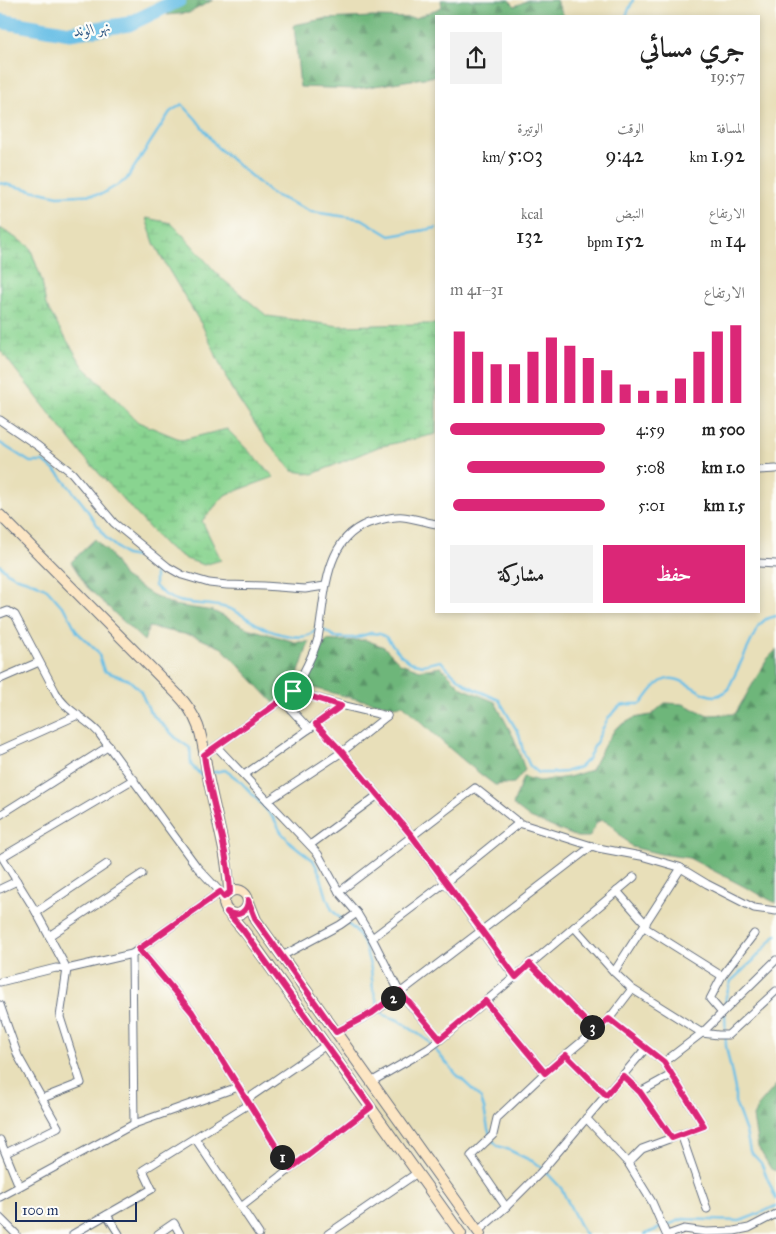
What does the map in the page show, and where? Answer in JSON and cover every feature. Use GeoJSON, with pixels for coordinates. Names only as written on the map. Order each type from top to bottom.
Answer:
{"type":"FeatureCollection","features":[{"type":"Feature","properties":{"kind":"main road"},"geometry":{"type":"LineString","coordinates":[[0,515],[182,700],[192,713],[199,728],[227,862],[256,920],[479,1233]]}},
{"type":"Feature","properties":{"kind":"main road"},"geometry":{"type":"LineString","coordinates":[[227,862],[224,905],[227,912],[243,930],[461,1234]]}},
{"type":"Feature","properties":{"kind":"main road"},"geometry":{"type":"LineString","coordinates":[[225,894],[237,890],[246,897],[247,908],[242,913],[234,915],[227,912]]}},
{"type":"Feature","properties":{"kind":"main road"},"geometry":{"type":"LineString","coordinates":[[440,1205],[446,1203],[453,1196]]}},
{"type":"Feature","properties":{"kind":"main road"},"geometry":{"type":"LineString","coordinates":[[451,1220],[454,1214],[464,1212]]}},
{"type":"Feature","properties":{"kind":"street"},"geometry":{"type":"LineString","coordinates":[[0,420],[38,446],[72,474],[114,523],[168,567],[182,575],[209,583],[227,585],[305,589],[325,586]]}},
{"type":"Feature","properties":{"kind":"street"},"geometry":{"type":"LineString","coordinates":[[760,470],[776,469]]}},
{"type":"Feature","properties":{"kind":"street"},"geometry":{"type":"LineString","coordinates":[[205,759],[217,747],[293,691],[305,670],[317,640],[325,586],[331,565],[338,549],[354,530],[367,523],[404,517],[435,524]]}},
{"type":"Feature","properties":{"kind":"street"},"geometry":{"type":"LineString","coordinates":[[760,563],[776,564]]}},
{"type":"Feature","properties":{"kind":"street"},"geometry":{"type":"LineString","coordinates":[[0,614],[8,611],[15,615],[58,697],[66,707],[98,732],[198,867],[225,894],[132,954],[67,969],[56,968],[0,982]]}},
{"type":"Feature","properties":{"kind":"street"},"geometry":{"type":"LineString","coordinates":[[0,679],[39,662]]}},
{"type":"Feature","properties":{"kind":"street"},"geometry":{"type":"LineString","coordinates":[[268,801],[342,752],[387,716],[341,706],[293,691]]}},
{"type":"Feature","properties":{"kind":"street"},"geometry":{"type":"LineString","coordinates":[[282,700],[309,729]]}},
{"type":"Feature","properties":{"kind":"street"},"geometry":{"type":"LineString","coordinates":[[244,775],[341,706]]}},
{"type":"Feature","properties":{"kind":"street"},"geometry":{"type":"LineString","coordinates":[[0,750],[78,715]]}},
{"type":"Feature","properties":{"kind":"street"},"geometry":{"type":"LineString","coordinates":[[316,724],[342,752],[412,836],[516,977]]}},
{"type":"Feature","properties":{"kind":"street"},"geometry":{"type":"LineString","coordinates":[[0,815],[109,746]]}},
{"type":"Feature","properties":{"kind":"street"},"geometry":{"type":"LineString","coordinates":[[217,747],[318,854],[339,892],[357,913],[372,938],[400,992],[438,1041]]}},
{"type":"Feature","properties":{"kind":"street"},"geometry":{"type":"LineString","coordinates":[[43,1098],[82,1083],[60,1018],[67,969],[36,912],[2,857],[134,779]]}},
{"type":"Feature","properties":{"kind":"street"},"geometry":{"type":"LineString","coordinates":[[339,892],[474,788],[519,822],[592,846],[641,856],[682,868],[707,884],[754,908],[776,911]]}},
{"type":"Feature","properties":{"kind":"street"},"geometry":{"type":"LineString","coordinates":[[310,845],[378,795]]}},
{"type":"Feature","properties":{"kind":"street"},"geometry":{"type":"LineString","coordinates":[[372,938],[446,882],[519,822]]}},
{"type":"Feature","properties":{"kind":"street"},"geometry":{"type":"LineString","coordinates":[[336,1032],[384,1005],[592,846]]}},
{"type":"Feature","properties":{"kind":"street"},"geometry":{"type":"LineString","coordinates":[[36,912],[107,864]]}},
{"type":"Feature","properties":{"kind":"street"},"geometry":{"type":"LineString","coordinates":[[614,972],[682,868]]}},
{"type":"Feature","properties":{"kind":"street"},"geometry":{"type":"LineString","coordinates":[[49,936],[142,874]]}},
{"type":"Feature","properties":{"kind":"street"},"geometry":{"type":"LineString","coordinates":[[371,1082],[428,1049],[634,877]]}},
{"type":"Feature","properties":{"kind":"street"},"geometry":{"type":"LineString","coordinates":[[0,889],[17,881]]}},
{"type":"Feature","properties":{"kind":"street"},"geometry":{"type":"LineString","coordinates":[[617,891],[645,925],[722,976]]}},
{"type":"Feature","properties":{"kind":"street"},"geometry":{"type":"LineString","coordinates":[[282,956],[340,925],[357,913]]}},
{"type":"Feature","properties":{"kind":"street"},"geometry":{"type":"LineString","coordinates":[[574,927],[614,972],[632,989],[702,1033],[718,1036],[728,1035],[776,991]]}},
{"type":"Feature","properties":{"kind":"street"},"geometry":{"type":"LineString","coordinates":[[722,1013],[710,999],[722,976],[754,934]]}},
{"type":"Feature","properties":{"kind":"street"},"geometry":{"type":"LineString","coordinates":[[139,949],[192,1012],[290,1169]]}},
{"type":"Feature","properties":{"kind":"street"},"geometry":{"type":"LineString","coordinates":[[132,954],[134,1124]]}},
{"type":"Feature","properties":{"kind":"street"},"geometry":{"type":"LineString","coordinates":[[664,1062],[702,1033],[776,960]]}},
{"type":"Feature","properties":{"kind":"street"},"geometry":{"type":"LineString","coordinates":[[530,964],[595,1031]]}},
{"type":"Feature","properties":{"kind":"street"},"geometry":{"type":"LineString","coordinates":[[506,1207],[471,1156],[493,1135],[497,1118],[545,1073],[609,1019],[632,989]]}},
{"type":"Feature","properties":{"kind":"street"},"geometry":{"type":"LineString","coordinates":[[485,1001],[545,1073]]}},
{"type":"Feature","properties":{"kind":"street"},"geometry":{"type":"LineString","coordinates":[[0,1005],[18,1056],[58,1128],[6,1153]]}},
{"type":"Feature","properties":{"kind":"street"},"geometry":{"type":"LineString","coordinates":[[609,1019],[664,1062],[704,1126],[642,1149],[628,1163]]}},
{"type":"Feature","properties":{"kind":"street"},"geometry":{"type":"LineString","coordinates":[[73,1234],[152,1189],[143,1170],[248,1102],[326,1045]]}},
{"type":"Feature","properties":{"kind":"street"},"geometry":{"type":"LineString","coordinates":[[479,1233],[540,1173],[646,1048]]}},
{"type":"Feature","properties":{"kind":"street"},"geometry":{"type":"LineString","coordinates":[[566,1055],[606,1095]]}},
{"type":"Feature","properties":{"kind":"street"},"geometry":{"type":"LineString","coordinates":[[640,1092],[671,1075]]}},
{"type":"Feature","properties":{"kind":"street"},"geometry":{"type":"LineString","coordinates":[[623,1076],[640,1092],[672,1138]]}},
{"type":"Feature","properties":{"kind":"street"},"geometry":{"type":"LineString","coordinates":[[0,1197],[134,1124],[238,1086]]}},
{"type":"Feature","properties":{"kind":"street"},"geometry":{"type":"LineString","coordinates":[[241,1207],[371,1107]]}},
{"type":"Feature","properties":{"kind":"street"},"geometry":{"type":"LineString","coordinates":[[586,1118],[628,1163],[668,1233],[684,1229],[729,1233],[749,1228],[776,1214]]}},
{"type":"Feature","properties":{"kind":"street"},"geometry":{"type":"LineString","coordinates":[[681,1134],[707,1209]]}},
{"type":"Feature","properties":{"kind":"street"},"geometry":{"type":"LineString","coordinates":[[194,1138],[259,1234]]}},
{"type":"Feature","properties":{"kind":"street"},"geometry":{"type":"LineString","coordinates":[[0,1140],[19,1186]]}},
{"type":"Feature","properties":{"kind":"street"},"geometry":{"type":"LineString","coordinates":[[328,1234],[417,1173]]}},
{"type":"Feature","properties":{"kind":"street"},"geometry":{"type":"LineString","coordinates":[[107,1215],[119,1234]]}},
{"type":"Feature","properties":{"kind":"street"},"geometry":{"type":"LineString","coordinates":[[0,1218],[16,1234]]}},
{"type":"Feature","properties":{"kind":"street"},"geometry":{"type":"LineString","coordinates":[[158,1234],[174,1223],[180,1234]]}},
{"type":"Feature","properties":{"kind":"green space"},"geometry":{"type":"Polygon","coordinates":[[[187,0],[213,0],[189,13],[167,15],[179,3],[187,0]]]}},
{"type":"Feature","properties":{"kind":"green space"},"geometry":{"type":"Polygon","coordinates":[[[441,0],[509,0],[515,6],[528,0],[556,0],[564,15],[435,15],[435,76],[356,89],[300,87],[294,25],[323,19],[416,18],[442,7],[441,0]]]}},
{"type":"Feature","properties":{"kind":"green space"},"geometry":{"type":"Polygon","coordinates":[[[146,218],[171,223],[220,277],[267,316],[339,326],[435,324],[435,434],[378,447],[313,474],[293,471],[265,439],[231,388],[203,327],[154,243],[146,218]]]}},
{"type":"Feature","properties":{"kind":"green space"},"geometry":{"type":"Polygon","coordinates":[[[0,228],[30,247],[42,281],[46,305],[58,326],[83,366],[138,422],[182,440],[227,429],[274,477],[225,495],[202,521],[221,560],[204,565],[186,559],[165,545],[84,457],[0,350],[0,228]]]}},
{"type":"Feature","properties":{"kind":"green space"},"geometry":{"type":"Polygon","coordinates":[[[95,539],[109,553],[124,577],[173,605],[213,611],[247,628],[295,642],[309,642],[297,678],[285,695],[275,704],[222,648],[194,636],[149,627],[144,641],[87,587],[71,562],[95,539]]]}},
{"type":"Feature","properties":{"kind":"green space"},"geometry":{"type":"Polygon","coordinates":[[[327,640],[366,640],[384,647],[400,663],[420,670],[441,667],[462,688],[495,702],[514,738],[525,770],[514,783],[495,785],[403,705],[393,706],[352,698],[306,686],[313,661],[327,640]]]}},
{"type":"Feature","properties":{"kind":"green space"},"geometry":{"type":"Polygon","coordinates":[[[776,650],[776,903],[689,858],[632,847],[612,825],[603,820],[597,822],[589,837],[577,837],[530,818],[513,805],[523,777],[539,781],[569,777],[591,770],[616,728],[634,718],[651,715],[665,703],[683,704],[708,715],[735,714],[768,658],[776,650]]]}},
{"type":"Feature","properties":{"kind":"green space"},"geometry":{"type":"Polygon","coordinates":[[[776,1085],[776,1171],[771,1169],[758,1147],[753,1117],[759,1105],[776,1085]]]}},
{"type":"Feature","properties":{"kind":"waterway","name":"نهر الوند"},"geometry":{"type":"LineString","coordinates":[[0,21],[70,33],[129,24],[179,0]]}},
{"type":"Feature","properties":{"kind":"waterway"},"geometry":{"type":"LineString","coordinates":[[626,15],[633,0]]}},
{"type":"Feature","properties":{"kind":"waterway"},"geometry":{"type":"LineString","coordinates":[[0,183],[58,196],[102,194],[126,180],[170,112],[182,104],[217,147],[272,194],[312,212],[362,219],[390,236],[435,228]]}},
{"type":"Feature","properties":{"kind":"waterway"},"geometry":{"type":"LineString","coordinates":[[0,443],[30,462],[44,462],[59,474],[83,504],[106,538],[125,555],[137,557],[149,564],[155,573],[155,586],[163,594],[189,603],[227,608],[264,628],[286,635],[305,636],[310,635],[315,630],[324,630],[335,637],[345,638],[355,638],[371,633],[380,634],[386,637],[400,654],[410,662],[423,665],[441,661],[468,686],[499,700],[519,734],[523,751],[530,766],[539,773],[565,772],[580,767],[588,759],[608,718],[620,706],[641,704],[653,688],[662,681],[675,679],[708,695],[720,695],[728,689],[759,625],[766,619],[776,616]]}},
{"type":"Feature","properties":{"kind":"waterway"},"geometry":{"type":"LineString","coordinates":[[0,565],[7,572],[18,578],[47,589],[67,612],[77,632],[98,652],[104,671],[129,680],[140,690],[150,712],[177,739],[190,748],[191,765],[201,775],[205,774]]}},
{"type":"Feature","properties":{"kind":"waterway"},"geometry":{"type":"LineString","coordinates":[[210,773],[225,770],[240,781],[274,819],[281,832],[291,843],[313,860],[320,874],[332,910],[354,929],[364,943],[371,969],[373,989],[378,1006],[384,1015],[398,1020],[427,1040],[456,1074],[481,1099],[492,1140],[498,1146],[536,1163],[549,1175],[561,1188],[583,1232],[586,1234]]}},
{"type":"Feature","properties":{"kind":"waterway"},"geometry":{"type":"LineString","coordinates":[[725,1008],[726,996],[731,981],[754,960],[776,935]]}},
{"type":"Feature","properties":{"kind":"waterway"},"geometry":{"type":"LineString","coordinates":[[725,1014],[726,1046],[735,1089],[735,1102],[746,1132],[750,1151],[761,1163],[776,1199]]}},
{"type":"Feature","properties":{"kind":"waterway"},"geometry":{"type":"LineString","coordinates":[[645,1234],[683,1219],[740,1221],[776,1206]]}},
{"type":"Feature","properties":{"kind":"route"},"geometry":{"type":"LineString","coordinates":[[293,691],[341,706],[316,724],[342,752],[412,836],[516,977],[530,964],[595,1031],[609,1019],[664,1062],[704,1126],[672,1138],[640,1092],[623,1076],[606,1095],[566,1055],[545,1073],[485,1001],[440,1039],[400,992],[372,1013],[336,1032],[256,920],[248,900],[247,908],[242,913],[234,915],[227,912],[243,930],[371,1107],[290,1169],[192,1012],[139,949],[220,892],[224,897],[230,892],[227,862],[204,755],[293,691]]}}]}
